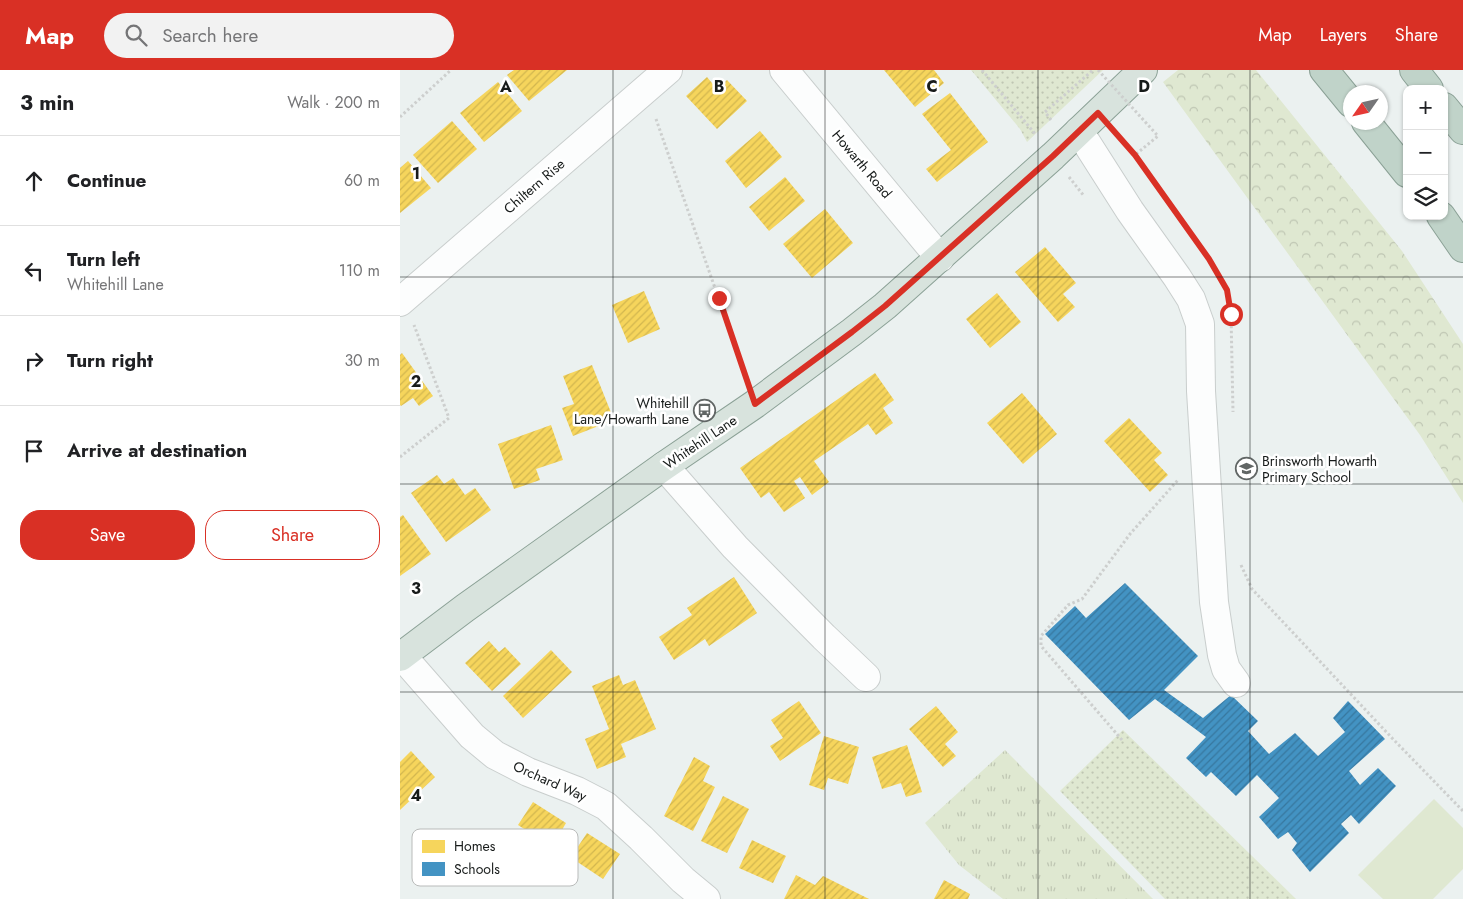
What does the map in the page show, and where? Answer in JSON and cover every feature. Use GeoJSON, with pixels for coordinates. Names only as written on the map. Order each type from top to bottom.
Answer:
{"type":"FeatureCollection","features":[{"type":"Feature","properties":{"kind":"highway"},"geometry":{"type":"LineString","coordinates":[[1324,70],[1343,94]]}},
{"type":"Feature","properties":{"kind":"highway"},"geometry":{"type":"LineString","coordinates":[[1414,70],[1426,85]]}},
{"type":"Feature","properties":{"kind":"highway"},"geometry":{"type":"LineString","coordinates":[[1448,112],[1463,130]]}},
{"type":"Feature","properties":{"kind":"highway"},"geometry":{"type":"LineString","coordinates":[[1372,130],[1403,168]]}},
{"type":"Feature","properties":{"kind":"highway"},"geometry":{"type":"LineString","coordinates":[[1444,220],[1463,248]]}},
{"type":"Feature","properties":{"kind":"main road","name":"Whitehill Lane"},"geometry":{"type":"LineString","coordinates":[[401,657],[465,608],[664,466],[755,404],[885,306],[1053,156],[1143,70]]}},
{"type":"Feature","properties":{"kind":"street","name":"Chiltern Rise"},"geometry":{"type":"LineString","coordinates":[[402,300],[668,70]]}},
{"type":"Feature","properties":{"kind":"street","name":"Howarth Road"},"geometry":{"type":"LineString","coordinates":[[784,70],[940,258]]}},
{"type":"Feature","properties":{"kind":"street"},"geometry":{"type":"LineString","coordinates":[[1089,122],[1130,211],[1177,276],[1191,299],[1200,324],[1201,392],[1214,602],[1226,669],[1236,683]]}},
{"type":"Feature","properties":{"kind":"street"},"geometry":{"type":"LineString","coordinates":[[664,466],[735,547],[866,677]]}},
{"type":"Feature","properties":{"kind":"street","name":"Orchard Way"},"geometry":{"type":"LineString","coordinates":[[401,657],[472,736],[495,755],[528,772],[577,791],[606,806],[683,880],[706,899]]}},
{"type":"Feature","properties":{"kind":"path"},"geometry":{"type":"LineString","coordinates":[[400,118],[451,70]]}},
{"type":"Feature","properties":{"kind":"path"},"geometry":{"type":"LineString","coordinates":[[982,70],[1053,156],[1088,202]]}},
{"type":"Feature","properties":{"kind":"path"},"geometry":{"type":"LineString","coordinates":[[1062,97],[1093,70]]}},
{"type":"Feature","properties":{"kind":"path"},"geometry":{"type":"LineString","coordinates":[[1098,70],[1158,136],[1135,155]]}},
{"type":"Feature","properties":{"kind":"path"},"geometry":{"type":"LineString","coordinates":[[645,90],[755,404]]}},
{"type":"Feature","properties":{"kind":"path"},"geometry":{"type":"LineString","coordinates":[[1089,122],[1135,155],[1209,259],[1227,290],[1231,314],[1233,420]]}},
{"type":"Feature","properties":{"kind":"path"},"geometry":{"type":"LineString","coordinates":[[400,457],[449,418],[402,300]]}},
{"type":"Feature","properties":{"kind":"path"},"geometry":{"type":"LineString","coordinates":[[1122,740],[1041,646],[1041,636],[1068,605],[1082,599],[1130,534],[1180,478]]}},
{"type":"Feature","properties":{"kind":"path"},"geometry":{"type":"LineString","coordinates":[[1240,564],[1252,588],[1463,811]]}},
{"type":"Feature","properties":{"kind":"green space"},"geometry":{"type":"Polygon","coordinates":[[[971,70],[1103,70],[1027,142],[1020,129],[971,70]]]}},
{"type":"Feature","properties":{"kind":"green space"},"geometry":{"type":"Polygon","coordinates":[[[1178,70],[1256,70],[1402,251],[1463,344],[1463,503],[1420,435],[1163,82],[1178,70]]]}},
{"type":"Feature","properties":{"kind":"green space"},"geometry":{"type":"Polygon","coordinates":[[[1123,730],[1296,899],[1165,899],[1060,791],[1123,730]]]}},
{"type":"Feature","properties":{"kind":"green space"},"geometry":{"type":"Polygon","coordinates":[[[1005,750],[1153,899],[1003,899],[959,865],[925,823],[1005,750]]]}},
{"type":"Feature","properties":{"kind":"green space"},"geometry":{"type":"Polygon","coordinates":[[[1434,799],[1463,828],[1463,869],[1433,899],[1383,899],[1358,875],[1434,799]]]}},
{"type":"Feature","properties":{"kind":"building: Homes"},"geometry":{"type":"Polygon","coordinates":[[[514,70],[567,70],[529,101],[507,75],[514,70]]]}},
{"type":"Feature","properties":{"kind":"building: Homes"},"geometry":{"type":"Polygon","coordinates":[[[884,70],[934,70],[944,83],[915,107],[884,70]]]}},
{"type":"Feature","properties":{"kind":"building: Homes"},"geometry":{"type":"Polygon","coordinates":[[[707,77],[717,89],[727,80],[747,101],[717,129],[686,96],[707,77]]]}},
{"type":"Feature","properties":{"kind":"building: Homes"},"geometry":{"type":"Polygon","coordinates":[[[498,82],[522,111],[484,142],[460,113],[498,82]]]}},
{"type":"Feature","properties":{"kind":"building: Homes"},"geometry":{"type":"Polygon","coordinates":[[[950,93],[988,142],[937,182],[926,169],[951,150],[922,114],[950,93]]]}},
{"type":"Feature","properties":{"kind":"building: Homes"},"geometry":{"type":"Polygon","coordinates":[[[452,121],[477,149],[438,183],[413,155],[452,121]]]}},
{"type":"Feature","properties":{"kind":"building: Homes"},"geometry":{"type":"Polygon","coordinates":[[[760,131],[782,157],[746,188],[725,161],[760,131]]]}},
{"type":"Feature","properties":{"kind":"building: Homes"},"geometry":{"type":"Polygon","coordinates":[[[408,161],[431,188],[400,213],[400,168],[408,161]]]}},
{"type":"Feature","properties":{"kind":"building: Homes"},"geometry":{"type":"Polygon","coordinates":[[[785,177],[805,201],[769,231],[749,207],[785,177]]]}},
{"type":"Feature","properties":{"kind":"building: Homes"},"geometry":{"type":"Polygon","coordinates":[[[825,209],[853,243],[812,278],[783,244],[825,209]]]}},
{"type":"Feature","properties":{"kind":"building: Homes"},"geometry":{"type":"Polygon","coordinates":[[[1045,247],[1076,283],[1063,294],[1075,307],[1058,322],[1015,272],[1045,247]]]}},
{"type":"Feature","properties":{"kind":"building: Homes"},"geometry":{"type":"Polygon","coordinates":[[[644,291],[660,329],[628,343],[612,305],[644,291]]]}},
{"type":"Feature","properties":{"kind":"building: Homes"},"geometry":{"type":"Polygon","coordinates":[[[997,293],[1021,322],[990,348],[966,319],[997,293]]]}},
{"type":"Feature","properties":{"kind":"building: Homes"},"geometry":{"type":"Polygon","coordinates":[[[402,353],[433,396],[419,406],[413,398],[400,405],[400,355],[402,353]]]}},
{"type":"Feature","properties":{"kind":"building: Homes"},"geometry":{"type":"Polygon","coordinates":[[[592,365],[614,420],[573,436],[562,408],[574,404],[563,376],[592,365]]]}},
{"type":"Feature","properties":{"kind":"building: Homes"},"geometry":{"type":"Polygon","coordinates":[[[875,373],[894,400],[883,408],[893,423],[876,435],[868,424],[814,461],[829,482],[812,495],[800,477],[794,481],[805,498],[784,512],[769,492],[761,498],[740,468],[875,373]]]}},
{"type":"Feature","properties":{"kind":"building: Homes"},"geometry":{"type":"Polygon","coordinates":[[[1022,393],[1057,434],[1023,464],[987,423],[1022,393]]]}},
{"type":"Feature","properties":{"kind":"building: Homes"},"geometry":{"type":"Polygon","coordinates":[[[1129,418],[1162,453],[1154,460],[1168,475],[1150,492],[1104,441],[1129,418]]]}},
{"type":"Feature","properties":{"kind":"building: Homes"},"geometry":{"type":"Polygon","coordinates":[[[551,425],[563,460],[536,469],[540,480],[514,489],[498,444],[551,425]]]}},
{"type":"Feature","properties":{"kind":"building: Homes"},"geometry":{"type":"Polygon","coordinates":[[[437,475],[444,484],[453,478],[465,495],[475,488],[491,510],[446,542],[411,493],[437,475]]]}},
{"type":"Feature","properties":{"kind":"building: Homes"},"geometry":{"type":"Polygon","coordinates":[[[403,515],[431,554],[400,576],[400,517],[403,515]]]}},
{"type":"Feature","properties":{"kind":"building: Homes"},"geometry":{"type":"Polygon","coordinates":[[[734,577],[757,613],[709,646],[705,639],[674,660],[659,637],[692,615],[687,608],[734,577]]]}},
{"type":"Feature","properties":{"kind":"building: Homes"},"geometry":{"type":"Polygon","coordinates":[[[489,641],[499,652],[505,647],[521,664],[492,691],[465,663],[489,641]]]}},
{"type":"Feature","properties":{"kind":"building: Homes"},"geometry":{"type":"Polygon","coordinates":[[[551,650],[572,672],[523,718],[503,696],[551,650]]]}},
{"type":"Feature","properties":{"kind":"building: Homes"},"geometry":{"type":"Polygon","coordinates":[[[619,675],[623,685],[635,680],[656,729],[621,744],[626,757],[597,769],[585,739],[609,729],[592,686],[619,675]]]}},
{"type":"Feature","properties":{"kind":"building: Homes"},"geometry":{"type":"Polygon","coordinates":[[[799,701],[821,733],[780,761],[770,746],[783,738],[771,720],[799,701]]]}},
{"type":"Feature","properties":{"kind":"building: Homes"},"geometry":{"type":"Polygon","coordinates":[[[936,706],[958,732],[945,744],[956,756],[943,767],[909,729],[936,706]]]}},
{"type":"Feature","properties":{"kind":"building: Homes"},"geometry":{"type":"Polygon","coordinates":[[[824,736],[859,747],[848,784],[828,778],[824,790],[809,785],[824,736]]]}},
{"type":"Feature","properties":{"kind":"building: Homes"},"geometry":{"type":"Polygon","coordinates":[[[907,745],[922,792],[906,797],[901,783],[882,789],[872,757],[907,745]]]}},
{"type":"Feature","properties":{"kind":"building: Homes"},"geometry":{"type":"Polygon","coordinates":[[[411,751],[435,777],[400,810],[400,762],[411,751]]]}},
{"type":"Feature","properties":{"kind":"building: Homes"},"geometry":{"type":"Polygon","coordinates":[[[694,757],[710,766],[703,781],[715,787],[693,831],[664,816],[694,757]]]}},
{"type":"Feature","properties":{"kind":"building: Homes"},"geometry":{"type":"Polygon","coordinates":[[[723,796],[749,809],[727,853],[701,841],[723,796]]]}},
{"type":"Feature","properties":{"kind":"building: Homes"},"geometry":{"type":"Polygon","coordinates":[[[533,802],[566,823],[562,829],[524,829],[518,825],[533,802]]]}},
{"type":"Feature","properties":{"kind":"building: Homes"},"geometry":{"type":"Polygon","coordinates":[[[587,833],[620,854],[603,879],[578,862],[578,846],[587,833]]]}},
{"type":"Feature","properties":{"kind":"building: Homes"},"geometry":{"type":"Polygon","coordinates":[[[752,840],[786,856],[773,883],[739,868],[752,840]]]}},
{"type":"Feature","properties":{"kind":"building: Homes"},"geometry":{"type":"Polygon","coordinates":[[[796,875],[815,885],[823,876],[869,899],[784,899],[796,875]]]}},
{"type":"Feature","properties":{"kind":"building: Homes"},"geometry":{"type":"Polygon","coordinates":[[[944,880],[970,894],[968,899],[934,899],[944,880]]]}},
{"type":"Feature","properties":{"kind":"building: Schools"},"geometry":{"type":"Polygon","coordinates":[[[1125,583],[1198,656],[1164,690],[1203,718],[1231,695],[1258,721],[1248,731],[1269,754],[1295,733],[1318,756],[1345,732],[1333,718],[1348,701],[1385,739],[1349,771],[1360,785],[1378,768],[1396,786],[1359,824],[1351,815],[1341,824],[1349,833],[1310,872],[1292,850],[1297,843],[1288,832],[1278,839],[1259,817],[1279,798],[1257,775],[1236,796],[1211,772],[1206,777],[1186,758],[1206,737],[1155,699],[1129,720],[1045,634],[1075,606],[1086,618],[1125,583]]]}},
{"type":"Feature","properties":{"kind":"place","name":"Whitehill Lane/Howarth Lane"},"geometry":{"type":"Point","coordinates":[705,411]}},
{"type":"Feature","properties":{"kind":"place","name":"Brinsworth Howarth Primary School"},"geometry":{"type":"Point","coordinates":[1246,469]}},
{"type":"Feature","properties":{"kind":"route"},"geometry":{"type":"LineString","coordinates":[[719,298],[755,404],[885,306],[1053,156],[1098,113],[1135,155],[1209,259],[1227,290],[1231,314]]}}]}
